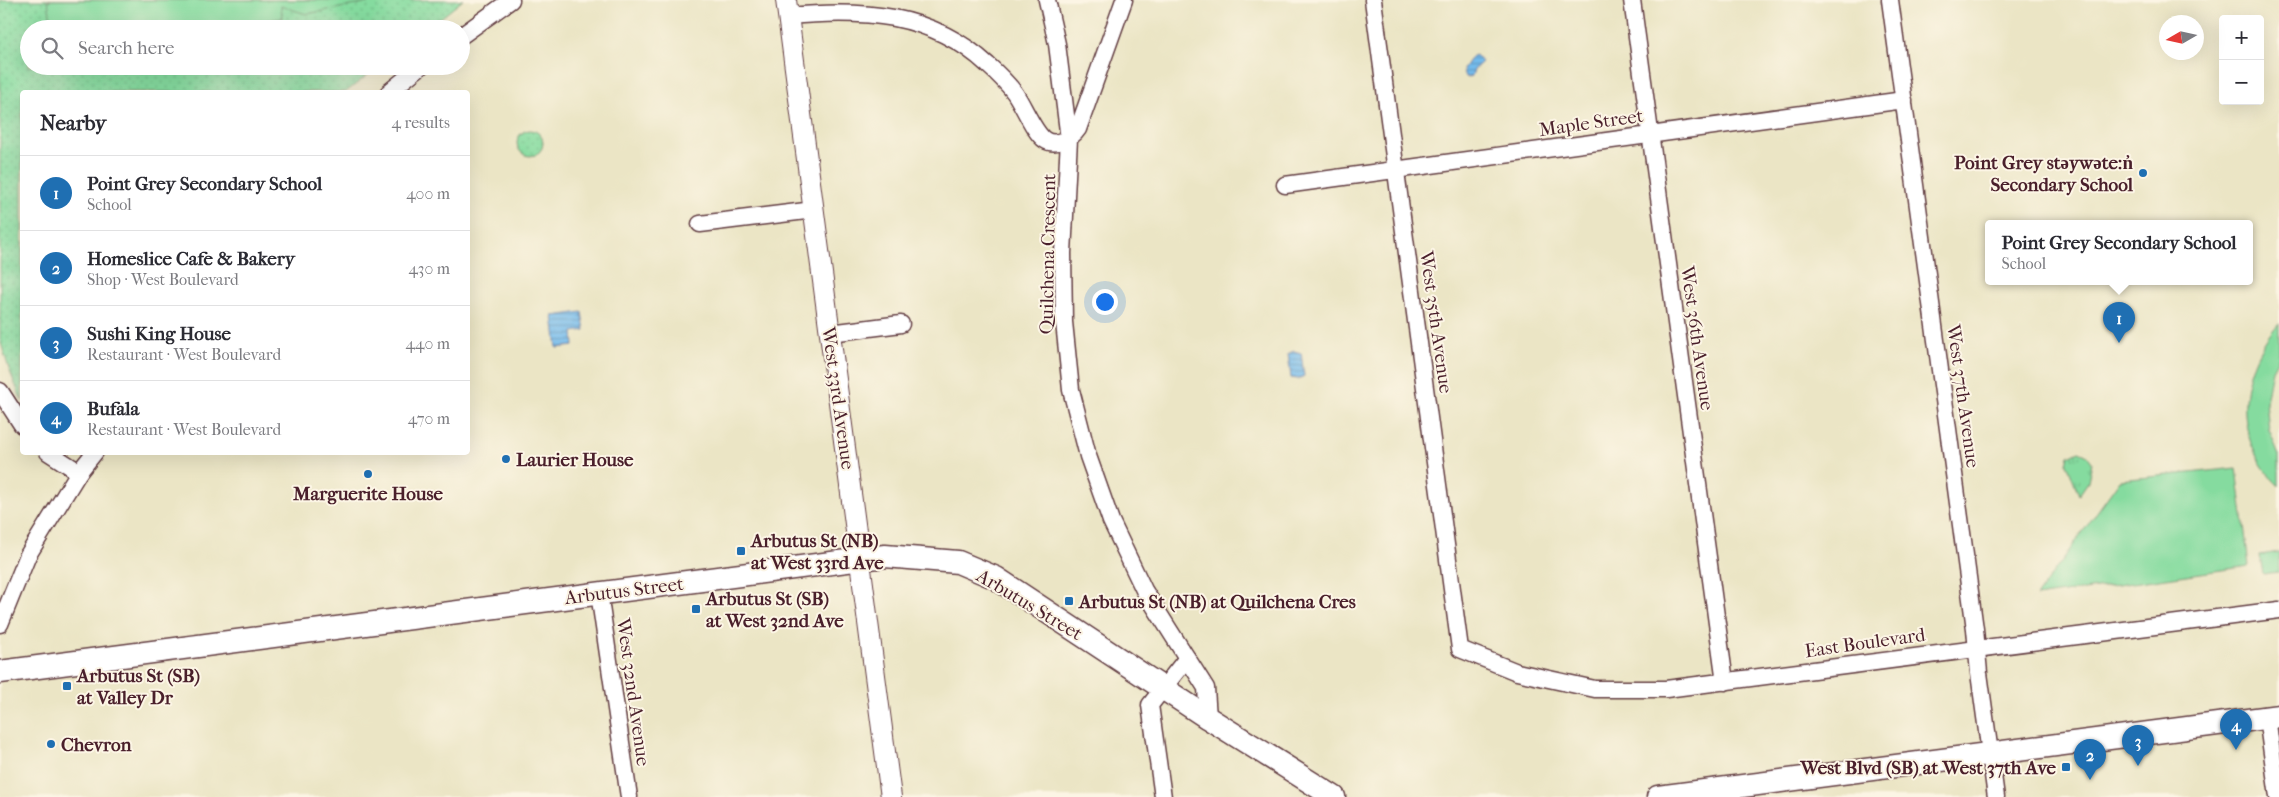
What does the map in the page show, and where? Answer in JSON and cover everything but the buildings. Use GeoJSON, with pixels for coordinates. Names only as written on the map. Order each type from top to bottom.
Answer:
{"type":"FeatureCollection","features":[{"type":"Feature","properties":{"kind":"main road","name":"Arbutus Street"},"geometry":{"type":"LineString","coordinates":[[0,672],[885,556],[916,557],[958,562],[996,578],[1208,718],[1334,797]]}},
{"type":"Feature","properties":{"kind":"main road"},"geometry":{"type":"LineString","coordinates":[[1658,797],[1712,793],[2273,716]]}},
{"type":"Feature","properties":{"kind":"street"},"geometry":{"type":"LineString","coordinates":[[470,30],[511,0]]}},
{"type":"Feature","properties":{"kind":"street","name":"Quilchena Crescent"},"geometry":{"type":"LineString","coordinates":[[1047,0],[1056,44],[1069,139],[1063,253],[1064,322],[1071,390],[1088,456],[1111,521],[1144,590],[1206,688],[1208,718]]}},
{"type":"Feature","properties":{"kind":"street"},"geometry":{"type":"LineString","coordinates":[[787,8],[874,13],[926,25],[960,42],[989,65],[1014,92],[1046,141],[1056,142],[1069,139],[1078,129],[1124,0]]}},
{"type":"Feature","properties":{"kind":"street","name":"West 35th Avenue"},"geometry":{"type":"LineString","coordinates":[[1373,0],[1460,649]]}},
{"type":"Feature","properties":{"kind":"street","name":"West 36th Avenue"},"geometry":{"type":"LineString","coordinates":[[1632,0],[1725,682]]}},
{"type":"Feature","properties":{"kind":"street","name":"West 37th Avenue"},"geometry":{"type":"LineString","coordinates":[[1890,0],[1996,797]]}},
{"type":"Feature","properties":{"kind":"street","name":"West 33rd Avenue"},"geometry":{"type":"LineString","coordinates":[[787,8],[891,797]]}},
{"type":"Feature","properties":{"kind":"street"},"geometry":{"type":"LineString","coordinates":[[391,90],[410,75]]}},
{"type":"Feature","properties":{"kind":"street","name":"Maple Street"},"geometry":{"type":"LineString","coordinates":[[1285,185],[1904,100]]}},
{"type":"Feature","properties":{"kind":"street"},"geometry":{"type":"LineString","coordinates":[[700,224],[814,210]]}},
{"type":"Feature","properties":{"kind":"street"},"geometry":{"type":"LineString","coordinates":[[830,333],[901,324]]}},
{"type":"Feature","properties":{"kind":"street"},"geometry":{"type":"LineString","coordinates":[[0,391],[20,422]]}},
{"type":"Feature","properties":{"kind":"street"},"geometry":{"type":"LineString","coordinates":[[53,455],[79,472]]}},
{"type":"Feature","properties":{"kind":"street"},"geometry":{"type":"LineString","coordinates":[[0,624],[28,555],[79,472],[92,455]]}},
{"type":"Feature","properties":{"kind":"street","name":"West 32nd Avenue"},"geometry":{"type":"LineString","coordinates":[[599,593],[629,797]]}},
{"type":"Feature","properties":{"kind":"street","name":"East Boulevard"},"geometry":{"type":"LineString","coordinates":[[1460,649],[1517,672],[1595,689],[1666,689],[2279,610]]}},
{"type":"Feature","properties":{"kind":"street"},"geometry":{"type":"LineString","coordinates":[[1163,797],[1150,705],[1187,658]]}},
{"type":"Feature","properties":{"kind":"street"},"geometry":{"type":"LineString","coordinates":[[2273,716],[2278,797]]}},
{"type":"Feature","properties":{"kind":"green space"},"geometry":{"type":"Polygon","coordinates":[[[0,0],[463,0],[438,20],[20,20],[20,75],[368,75],[349,90],[20,90],[20,396],[0,340],[0,0]]]}},
{"type":"Feature","properties":{"kind":"green space"},"geometry":{"type":"Polygon","coordinates":[[[48,0],[367,0],[368,3],[306,14],[281,6],[282,18],[268,20],[51,20],[48,0]]]}},
{"type":"Feature","properties":{"kind":"green space"},"geometry":{"type":"Polygon","coordinates":[[[530,130],[539,134],[543,143],[539,152],[530,156],[521,152],[517,143],[521,134],[530,130]]]}},
{"type":"Feature","properties":{"kind":"green space"},"geometry":{"type":"Polygon","coordinates":[[[2279,323],[2279,357],[2272,370],[2266,402],[2269,429],[2279,455],[2279,486],[2263,468],[2253,448],[2247,427],[2245,405],[2247,384],[2254,363],[2265,342],[2279,323]]]}},
{"type":"Feature","properties":{"kind":"green space"},"geometry":{"type":"Polygon","coordinates":[[[2079,451],[2086,454],[2092,462],[2088,482],[2079,495],[2067,463],[2069,456],[2079,451]]]}},
{"type":"Feature","properties":{"kind":"green space"},"geometry":{"type":"Polygon","coordinates":[[[2237,468],[2249,566],[2036,597],[2120,480],[2237,468]]]}},
{"type":"Feature","properties":{"kind":"green space"},"geometry":{"type":"Polygon","coordinates":[[[2279,552],[2279,572],[2263,574],[2260,555],[2279,552]]]}},
{"type":"Feature","properties":{"kind":"water"},"geometry":{"type":"Polygon","coordinates":[[[1476,55],[1482,62],[1474,69],[1472,76],[1468,78],[1464,75],[1463,69],[1471,57],[1476,55]]]}},
{"type":"Feature","properties":{"kind":"water"},"geometry":{"type":"Polygon","coordinates":[[[582,312],[585,330],[573,332],[574,346],[557,348],[553,316],[582,312]]]}},
{"type":"Feature","properties":{"kind":"water"},"geometry":{"type":"Polygon","coordinates":[[[1294,351],[1301,353],[1304,376],[1298,379],[1291,378],[1288,354],[1294,351]]]}},
{"type":"Feature","properties":{"kind":"place","name":"Point Grey stəywəte:n̓ Secondary School"},"geometry":{"type":"Point","coordinates":[2143,173]}},
{"type":"Feature","properties":{"kind":"place","name":"Point Grey Secondary School"},"geometry":{"type":"Point","coordinates":[2119,343]}},
{"type":"Feature","properties":{"kind":"place","name":"Laurier House"},"geometry":{"type":"Point","coordinates":[506,459]}},
{"type":"Feature","properties":{"kind":"place","name":"Marguerite House"},"geometry":{"type":"Point","coordinates":[368,474]}},
{"type":"Feature","properties":{"kind":"place","name":"Arbutus St (NB) at West 33rd Ave"},"geometry":{"type":"Point","coordinates":[741,551]}},
{"type":"Feature","properties":{"kind":"place","name":"Arbutus St (NB) at Quilchena Cres"},"geometry":{"type":"Point","coordinates":[1069,601]}},
{"type":"Feature","properties":{"kind":"place","name":"Arbutus St (SB) at West 32nd Ave"},"geometry":{"type":"Point","coordinates":[696,609]}},
{"type":"Feature","properties":{"kind":"place","name":"Arbutus St (SB) at Valley Dr"},"geometry":{"type":"Point","coordinates":[67,686]}},
{"type":"Feature","properties":{"kind":"place","name":"Chevron"},"geometry":{"type":"Point","coordinates":[51,744]}},
{"type":"Feature","properties":{"kind":"place","name":"Bufala"},"geometry":{"type":"Point","coordinates":[2236,750]}},
{"type":"Feature","properties":{"kind":"place","name":"Sushi King House"},"geometry":{"type":"Point","coordinates":[2138,766]}},
{"type":"Feature","properties":{"kind":"place","name":"West Blvd (SB) at West 37th Ave"},"geometry":{"type":"Point","coordinates":[2066,767]}},
{"type":"Feature","properties":{"kind":"place","name":"Homeslice Cafe & Bakery"},"geometry":{"type":"Point","coordinates":[2090,780]}}]}
